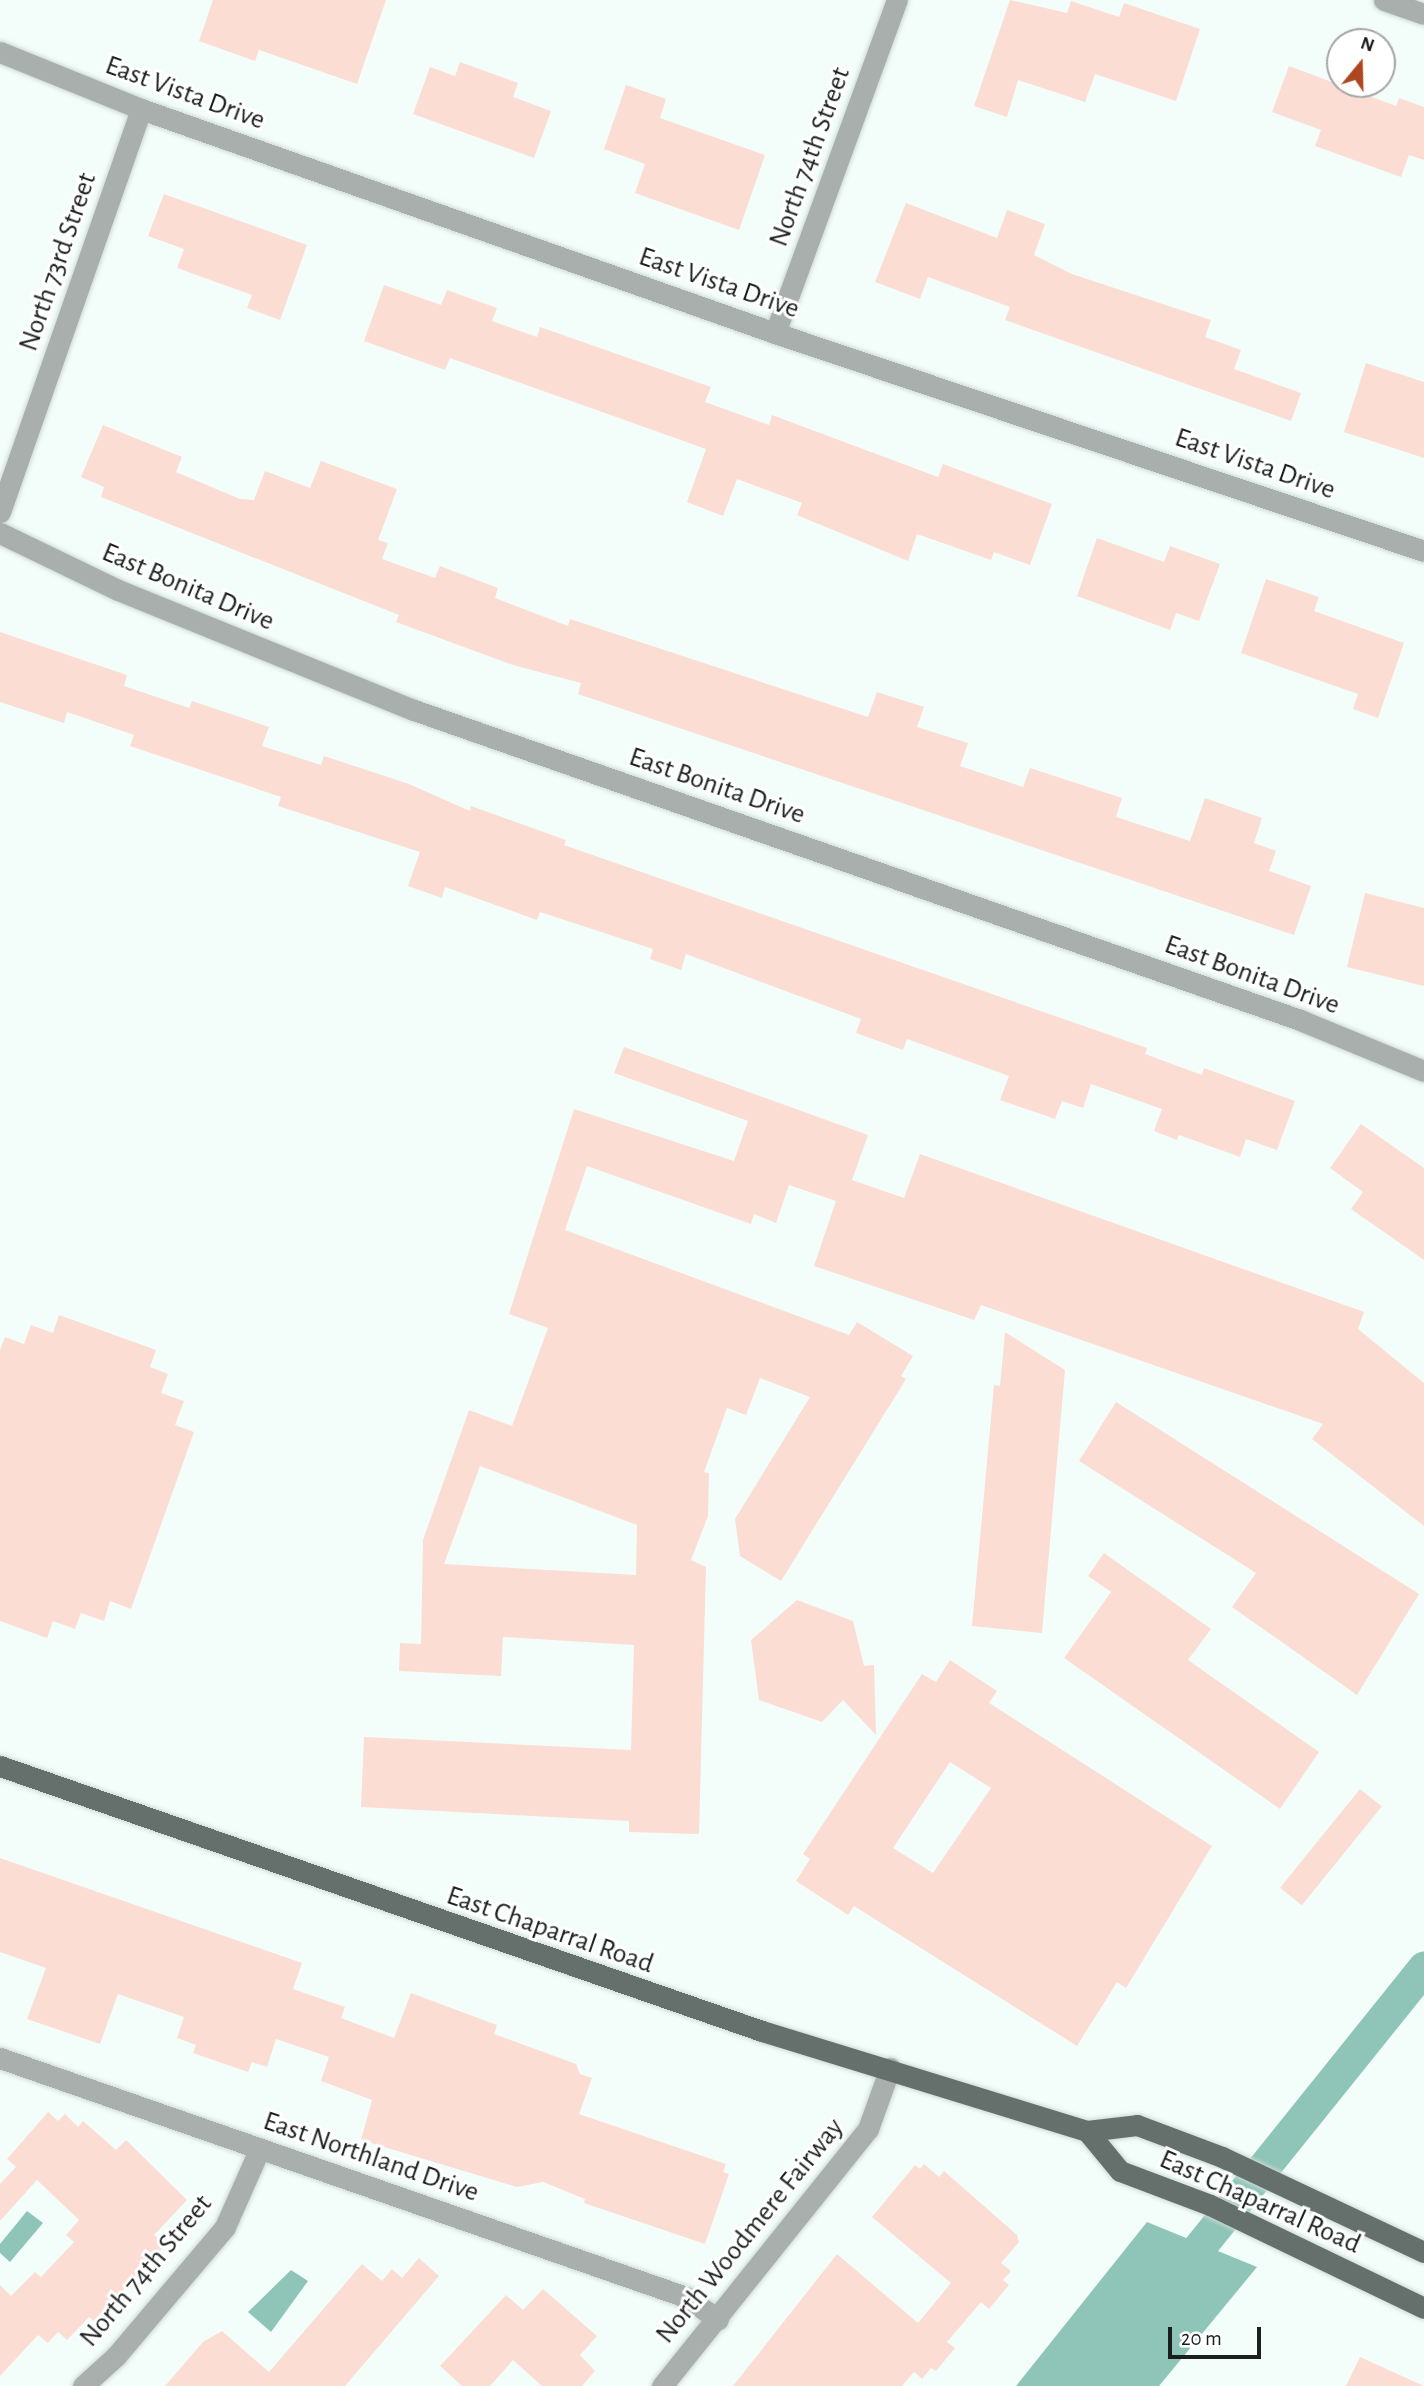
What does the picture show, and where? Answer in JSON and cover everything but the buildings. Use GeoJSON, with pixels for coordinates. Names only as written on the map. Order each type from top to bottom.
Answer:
{"type":"FeatureCollection","features":[{"type":"Feature","properties":{"kind":"main road","name":"East Chaparral Road"},"geometry":{"type":"LineString","coordinates":[[0,1766],[626,1987],[1087,2131],[1137,2125],[1181,2140],[1317,2200],[1424,2252]]}},
{"type":"Feature","properties":{"kind":"main road","name":"East Chaparral Road"},"geometry":{"type":"LineString","coordinates":[[1087,2131],[1120,2171],[1282,2238],[1424,2308]]}},
{"type":"Feature","properties":{"kind":"street","name":"North 74th Street"},"geometry":{"type":"LineString","coordinates":[[775,332],[897,0]]}},
{"type":"Feature","properties":{"kind":"street"},"geometry":{"type":"LineString","coordinates":[[1384,0],[1424,15]]}},
{"type":"Feature","properties":{"kind":"street","name":"East Vista Drive"},"geometry":{"type":"LineString","coordinates":[[0,52],[141,109],[775,332],[1424,551]]}},
{"type":"Feature","properties":{"kind":"street","name":"North 73rd Street"},"geometry":{"type":"LineString","coordinates":[[0,512],[141,109]]}},
{"type":"Feature","properties":{"kind":"street","name":"East Bonita Drive"},"geometry":{"type":"LineString","coordinates":[[0,533],[118,590],[414,710],[1287,1016],[1424,1071]]}},
{"type":"Feature","properties":{"kind":"street","name":"East Northland Drive"},"geometry":{"type":"LineString","coordinates":[[0,2058],[686,2297],[718,2319]]}},
{"type":"Feature","properties":{"kind":"street","name":"North Woodmere Fairway"},"geometry":{"type":"LineString","coordinates":[[662,2386],[867,2129],[890,2068]]}},
{"type":"Feature","properties":{"kind":"street","name":"North 74th Street"},"geometry":{"type":"LineString","coordinates":[[83,2386],[123,2348],[225,2227],[260,2148]]}},
{"type":"Feature","properties":{"kind":"shaded area"},"geometry":{"type":"Polygon","coordinates":[[[27,2211],[43,2223],[10,2262],[0,2253],[0,2244],[27,2211]]]}},
{"type":"Feature","properties":{"kind":"shaded area"},"geometry":{"type":"Polygon","coordinates":[[[1147,2222],[1257,2267],[1159,2386],[1016,2386],[1147,2222]]]}},
{"type":"Feature","properties":{"kind":"shaded area"},"geometry":{"type":"Polygon","coordinates":[[[291,2270],[308,2281],[271,2332],[248,2312],[291,2270]]]}},
{"type":"Feature","properties":{"kind":"waterway"},"geometry":{"type":"LineString","coordinates":[[1176,2276],[1424,1967]]}}]}
